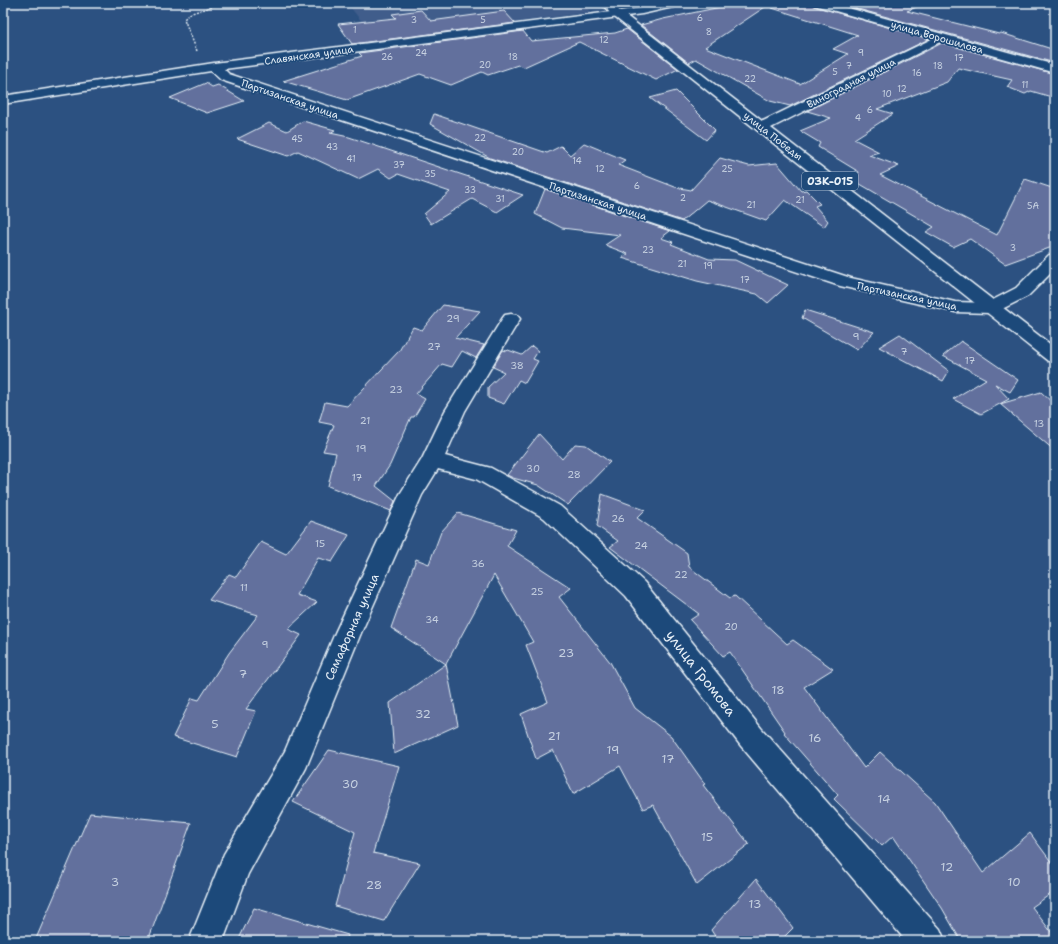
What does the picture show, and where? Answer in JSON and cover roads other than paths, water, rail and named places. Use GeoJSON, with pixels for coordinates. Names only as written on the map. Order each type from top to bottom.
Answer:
{"type":"FeatureCollection","features":[{"type":"Feature","properties":{"kind":"street","name":"Славянская улица"},"geometry":{"type":"LineString","coordinates":[[3,100],[611,8],[642,11],[678,3]]}},
{"type":"Feature","properties":{"kind":"street","name":"улица Ворошилова"},"geometry":{"type":"LineString","coordinates":[[818,3],[1055,70]]}},
{"type":"Feature","properties":{"kind":"street","name":"улица Победы"},"geometry":{"type":"LineString","coordinates":[[611,8],[1055,358]]}},
{"type":"Feature","properties":{"kind":"street","name":"Виноградная улица"},"geometry":{"type":"LineString","coordinates":[[762,128],[940,38]]}},
{"type":"Feature","properties":{"kind":"street","name":"Партизанская улица"},"geometry":{"type":"LineString","coordinates":[[214,68],[225,77],[232,80],[846,282],[955,307],[990,308]]}},
{"type":"Feature","properties":{"kind":"street"},"geometry":{"type":"LineString","coordinates":[[990,308],[1022,292],[1055,259]]}},
{"type":"Feature","properties":{"kind":"street","name":"Семафорная улица"},"geometry":{"type":"LineString","coordinates":[[206,941],[235,865],[296,759],[348,633],[408,500],[432,460],[455,411],[511,319]]}},
{"type":"Feature","properties":{"kind":"street","name":"улица Громова"},"geometry":{"type":"LineString","coordinates":[[432,460],[483,473],[552,512],[635,589],[750,737],[928,941]]}}]}
